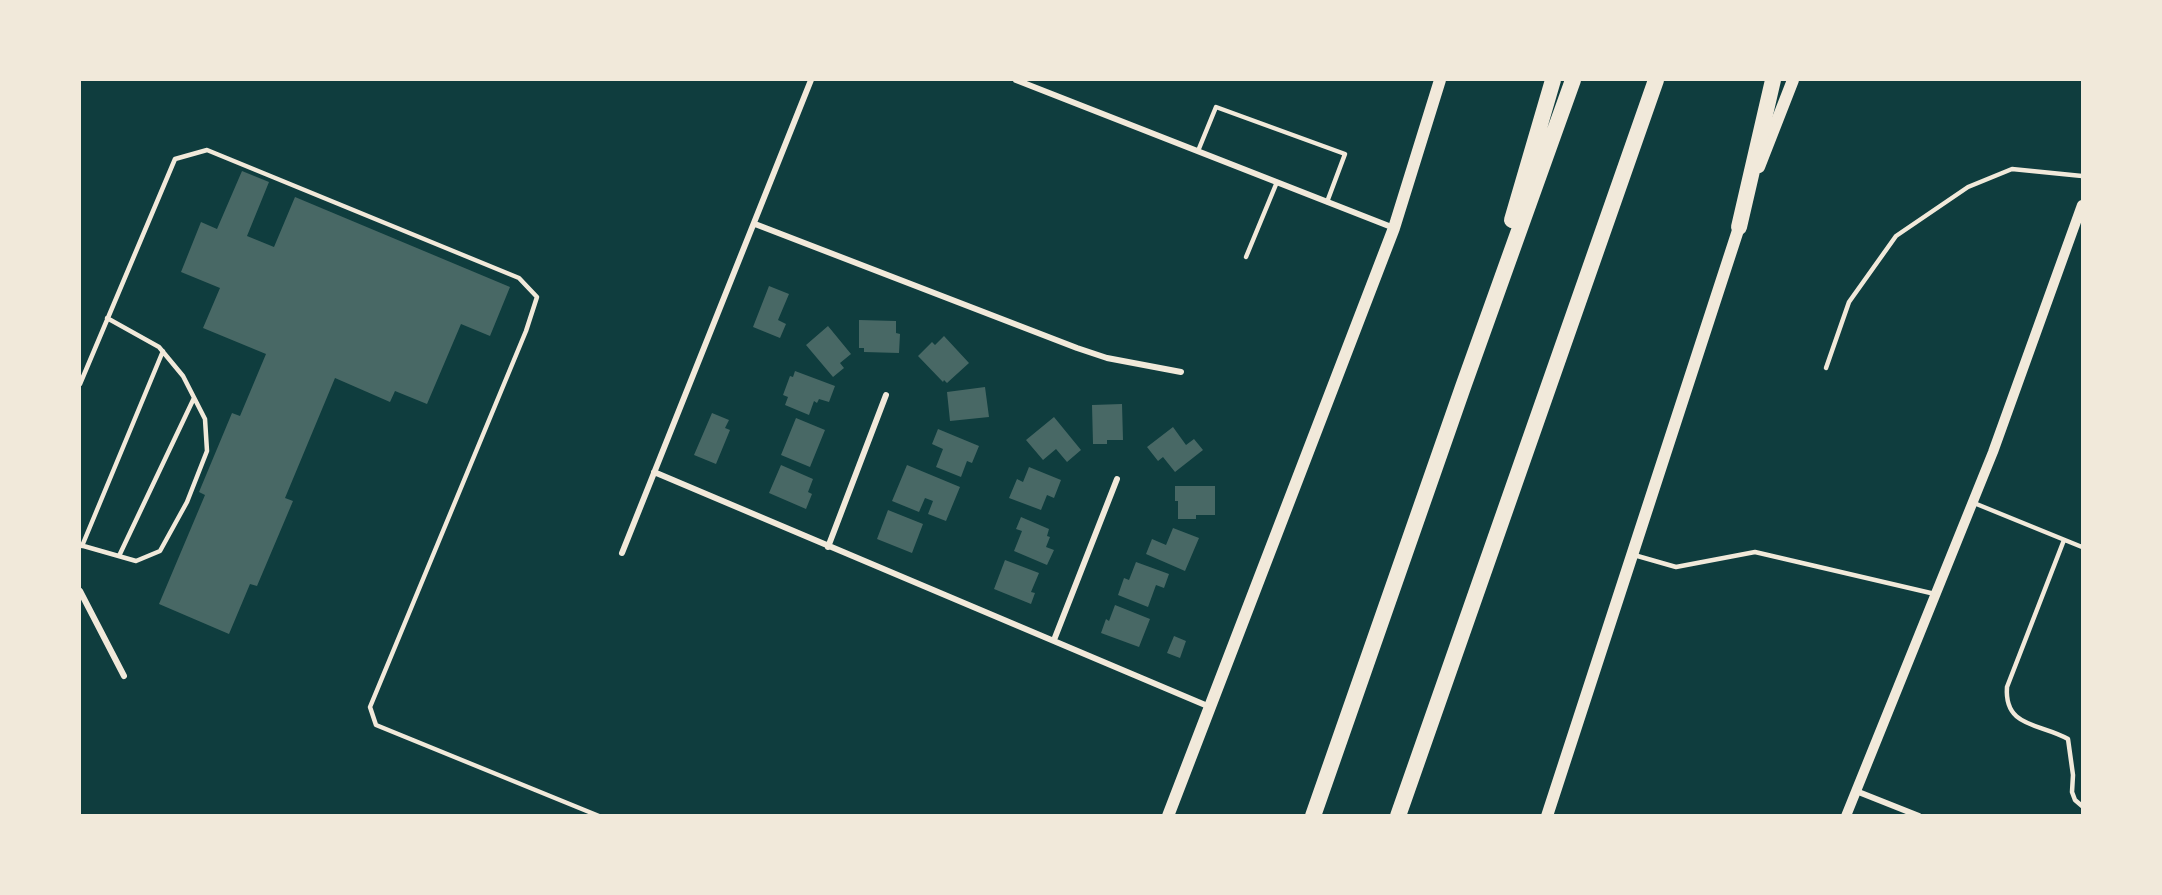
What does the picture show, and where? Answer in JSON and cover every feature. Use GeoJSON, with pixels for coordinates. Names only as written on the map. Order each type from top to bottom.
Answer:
{"type":"FeatureCollection","features":[{"type":"Feature","properties":{"kind":"highway"},"geometry":{"type":"LineString","coordinates":[[1463,387],[1553,80]]}},
{"type":"Feature","properties":{"kind":"highway"},"geometry":{"type":"LineString","coordinates":[[1314,816],[1463,387],[1573,80]]}},
{"type":"Feature","properties":{"kind":"highway"},"geometry":{"type":"LineString","coordinates":[[1398,816],[1656,80]]}},
{"type":"Feature","properties":{"kind":"highway"},"geometry":{"type":"LineString","coordinates":[[1739,227],[1773,80]]}},
{"type":"Feature","properties":{"kind":"main road"},"geometry":{"type":"LineString","coordinates":[[1168,816],[1394,228],[1440,80]]}},
{"type":"Feature","properties":{"kind":"main road"},"geometry":{"type":"LineString","coordinates":[[1546,816],[1739,227],[1793,80]]}},
{"type":"Feature","properties":{"kind":"street"},"geometry":{"type":"LineString","coordinates":[[622,553],[811,80]]}},
{"type":"Feature","properties":{"kind":"street"},"geometry":{"type":"LineString","coordinates":[[1016,80],[1394,228]]}},
{"type":"Feature","properties":{"kind":"street"},"geometry":{"type":"LineString","coordinates":[[1846,816],[1993,452],[2082,205]]}},
{"type":"Feature","properties":{"kind":"street"},"geometry":{"type":"LineString","coordinates":[[755,224],[1077,348],[1107,358],[1181,372]]}},
{"type":"Feature","properties":{"kind":"street"},"geometry":{"type":"LineString","coordinates":[[828,547],[886,395]]}},
{"type":"Feature","properties":{"kind":"street"},"geometry":{"type":"LineString","coordinates":[[654,472],[1210,707]]}},
{"type":"Feature","properties":{"kind":"street"},"geometry":{"type":"LineString","coordinates":[[1054,640],[1117,479]]}},
{"type":"Feature","properties":{"kind":"street"},"geometry":{"type":"LineString","coordinates":[[80,591],[124,676]]}},
{"type":"Feature","properties":{"kind":"street"},"geometry":{"type":"LineString","coordinates":[[1856,791],[1918,816]]}},
{"type":"Feature","properties":{"kind":"lane"},"geometry":{"type":"LineString","coordinates":[[1198,151],[1216,107],[1345,154],[1328,202]]}},
{"type":"Feature","properties":{"kind":"lane"},"geometry":{"type":"LineString","coordinates":[[80,384],[175,159],[207,150],[519,278],[537,297],[526,331],[370,707],[376,725],[599,816]]}},
{"type":"Feature","properties":{"kind":"lane"},"geometry":{"type":"LineString","coordinates":[[1826,368],[1849,302],[1896,236],[1968,187],[2012,169],[2082,176]]}},
{"type":"Feature","properties":{"kind":"lane"},"geometry":{"type":"LineString","coordinates":[[1246,257],[1277,182]]}},
{"type":"Feature","properties":{"kind":"lane"},"geometry":{"type":"LineString","coordinates":[[107,318],[163,351],[183,376],[205,419],[207,452],[186,502],[160,551],[136,561],[81,545],[163,351]]}},
{"type":"Feature","properties":{"kind":"lane"},"geometry":{"type":"LineString","coordinates":[[119,556],[194,398]]}},
{"type":"Feature","properties":{"kind":"lane"},"geometry":{"type":"LineString","coordinates":[[1972,503],[2082,547]]}},
{"type":"Feature","properties":{"kind":"lane"},"geometry":{"type":"LineString","coordinates":[[2064,540],[2007,687],[2006,699],[2009,709],[2016,718],[2068,739],[2073,775],[2072,792],[2075,800],[2082,806]]}},
{"type":"Feature","properties":{"kind":"lane"},"geometry":{"type":"LineString","coordinates":[[1632,554],[1676,567],[1755,552],[1935,594]]}},
{"type":"Feature","properties":{"kind":"building"},"geometry":{"type":"Polygon","coordinates":[[[242,171],[269,182],[247,236],[274,247],[295,197],[510,287],[490,336],[461,324],[427,404],[395,391],[390,402],[335,378],[285,498],[293,501],[257,586],[250,584],[229,634],[159,604],[205,495],[199,492],[232,413],[240,416],[266,354],[203,328],[220,288],[181,272],[201,222],[217,229],[242,171]]]}},
{"type":"Feature","properties":{"kind":"building"},"geometry":{"type":"Polygon","coordinates":[[[769,286],[789,294],[778,320],[786,324],[780,338],[753,327],[769,286]]]}},
{"type":"Feature","properties":{"kind":"building"},"geometry":{"type":"Polygon","coordinates":[[[859,320],[896,321],[896,333],[900,334],[899,353],[864,352],[864,348],[859,348],[859,320]]]}},
{"type":"Feature","properties":{"kind":"building"},"geometry":{"type":"Polygon","coordinates":[[[828,326],[851,354],[840,363],[844,368],[833,377],[806,345],[828,326]]]}},
{"type":"Feature","properties":{"kind":"building"},"geometry":{"type":"Polygon","coordinates":[[[944,336],[969,363],[947,383],[944,380],[943,382],[918,356],[932,342],[935,345],[944,336]]]}},
{"type":"Feature","properties":{"kind":"building"},"geometry":{"type":"Polygon","coordinates":[[[795,371],[835,386],[829,402],[819,399],[817,403],[814,401],[809,415],[785,405],[788,397],[783,395],[790,376],[793,377],[795,371]]]}},
{"type":"Feature","properties":{"kind":"building"},"geometry":{"type":"Polygon","coordinates":[[[985,387],[989,417],[950,421],[947,392],[985,387]]]}},
{"type":"Feature","properties":{"kind":"building"},"geometry":{"type":"Polygon","coordinates":[[[1122,404],[1123,440],[1107,440],[1107,444],[1093,444],[1092,405],[1122,404]]]}},
{"type":"Feature","properties":{"kind":"building"},"geometry":{"type":"Polygon","coordinates":[[[712,413],[729,420],[725,428],[730,430],[716,464],[694,455],[712,413]]]}},
{"type":"Feature","properties":{"kind":"building"},"geometry":{"type":"Polygon","coordinates":[[[1054,417],[1081,450],[1067,462],[1056,449],[1043,460],[1026,440],[1054,417]]]}},
{"type":"Feature","properties":{"kind":"building"},"geometry":{"type":"Polygon","coordinates":[[[796,418],[825,430],[810,467],[781,455],[796,418]]]}},
{"type":"Feature","properties":{"kind":"building"},"geometry":{"type":"Polygon","coordinates":[[[1173,427],[1186,445],[1194,439],[1203,450],[1175,472],[1163,457],[1158,461],[1147,447],[1173,427]]]}},
{"type":"Feature","properties":{"kind":"building"},"geometry":{"type":"Polygon","coordinates":[[[938,429],[979,446],[972,463],[967,461],[961,477],[936,467],[943,449],[932,444],[938,429]]]}},
{"type":"Feature","properties":{"kind":"building"},"geometry":{"type":"Polygon","coordinates":[[[781,465],[813,479],[808,492],[812,494],[806,509],[769,493],[781,465]]]}},
{"type":"Feature","properties":{"kind":"building"},"geometry":{"type":"Polygon","coordinates":[[[907,465],[960,487],[946,521],[928,514],[933,501],[925,498],[919,512],[892,501],[907,465]]]}},
{"type":"Feature","properties":{"kind":"building"},"geometry":{"type":"Polygon","coordinates":[[[1029,467],[1061,480],[1054,498],[1047,495],[1041,510],[1009,498],[1017,479],[1023,482],[1029,467]]]}},
{"type":"Feature","properties":{"kind":"building"},"geometry":{"type":"Polygon","coordinates":[[[1175,486],[1215,486],[1215,515],[1196,515],[1196,519],[1178,519],[1175,486]]]}},
{"type":"Feature","properties":{"kind":"building"},"geometry":{"type":"Polygon","coordinates":[[[888,510],[923,524],[912,553],[877,539],[888,510]]]}},
{"type":"Feature","properties":{"kind":"building"},"geometry":{"type":"Polygon","coordinates":[[[1021,517],[1049,529],[1047,536],[1050,537],[1046,547],[1054,550],[1047,565],[1014,551],[1022,531],[1016,529],[1021,517]]]}},
{"type":"Feature","properties":{"kind":"building"},"geometry":{"type":"Polygon","coordinates":[[[1173,528],[1199,538],[1185,571],[1146,554],[1152,539],[1166,545],[1173,528]]]}},
{"type":"Feature","properties":{"kind":"building"},"geometry":{"type":"Polygon","coordinates":[[[1005,560],[1039,573],[1031,592],[1035,593],[1031,604],[994,589],[1005,560]]]}},
{"type":"Feature","properties":{"kind":"building"},"geometry":{"type":"Polygon","coordinates":[[[1136,562],[1169,574],[1164,588],[1156,585],[1148,607],[1118,595],[1124,578],[1129,580],[1136,562]]]}},
{"type":"Feature","properties":{"kind":"building"},"geometry":{"type":"Polygon","coordinates":[[[1115,605],[1150,619],[1139,647],[1101,633],[1115,605]]]}},
{"type":"Feature","properties":{"kind":"building"},"geometry":{"type":"Polygon","coordinates":[[[1174,636],[1186,641],[1180,658],[1167,653],[1174,636]]]}}]}
